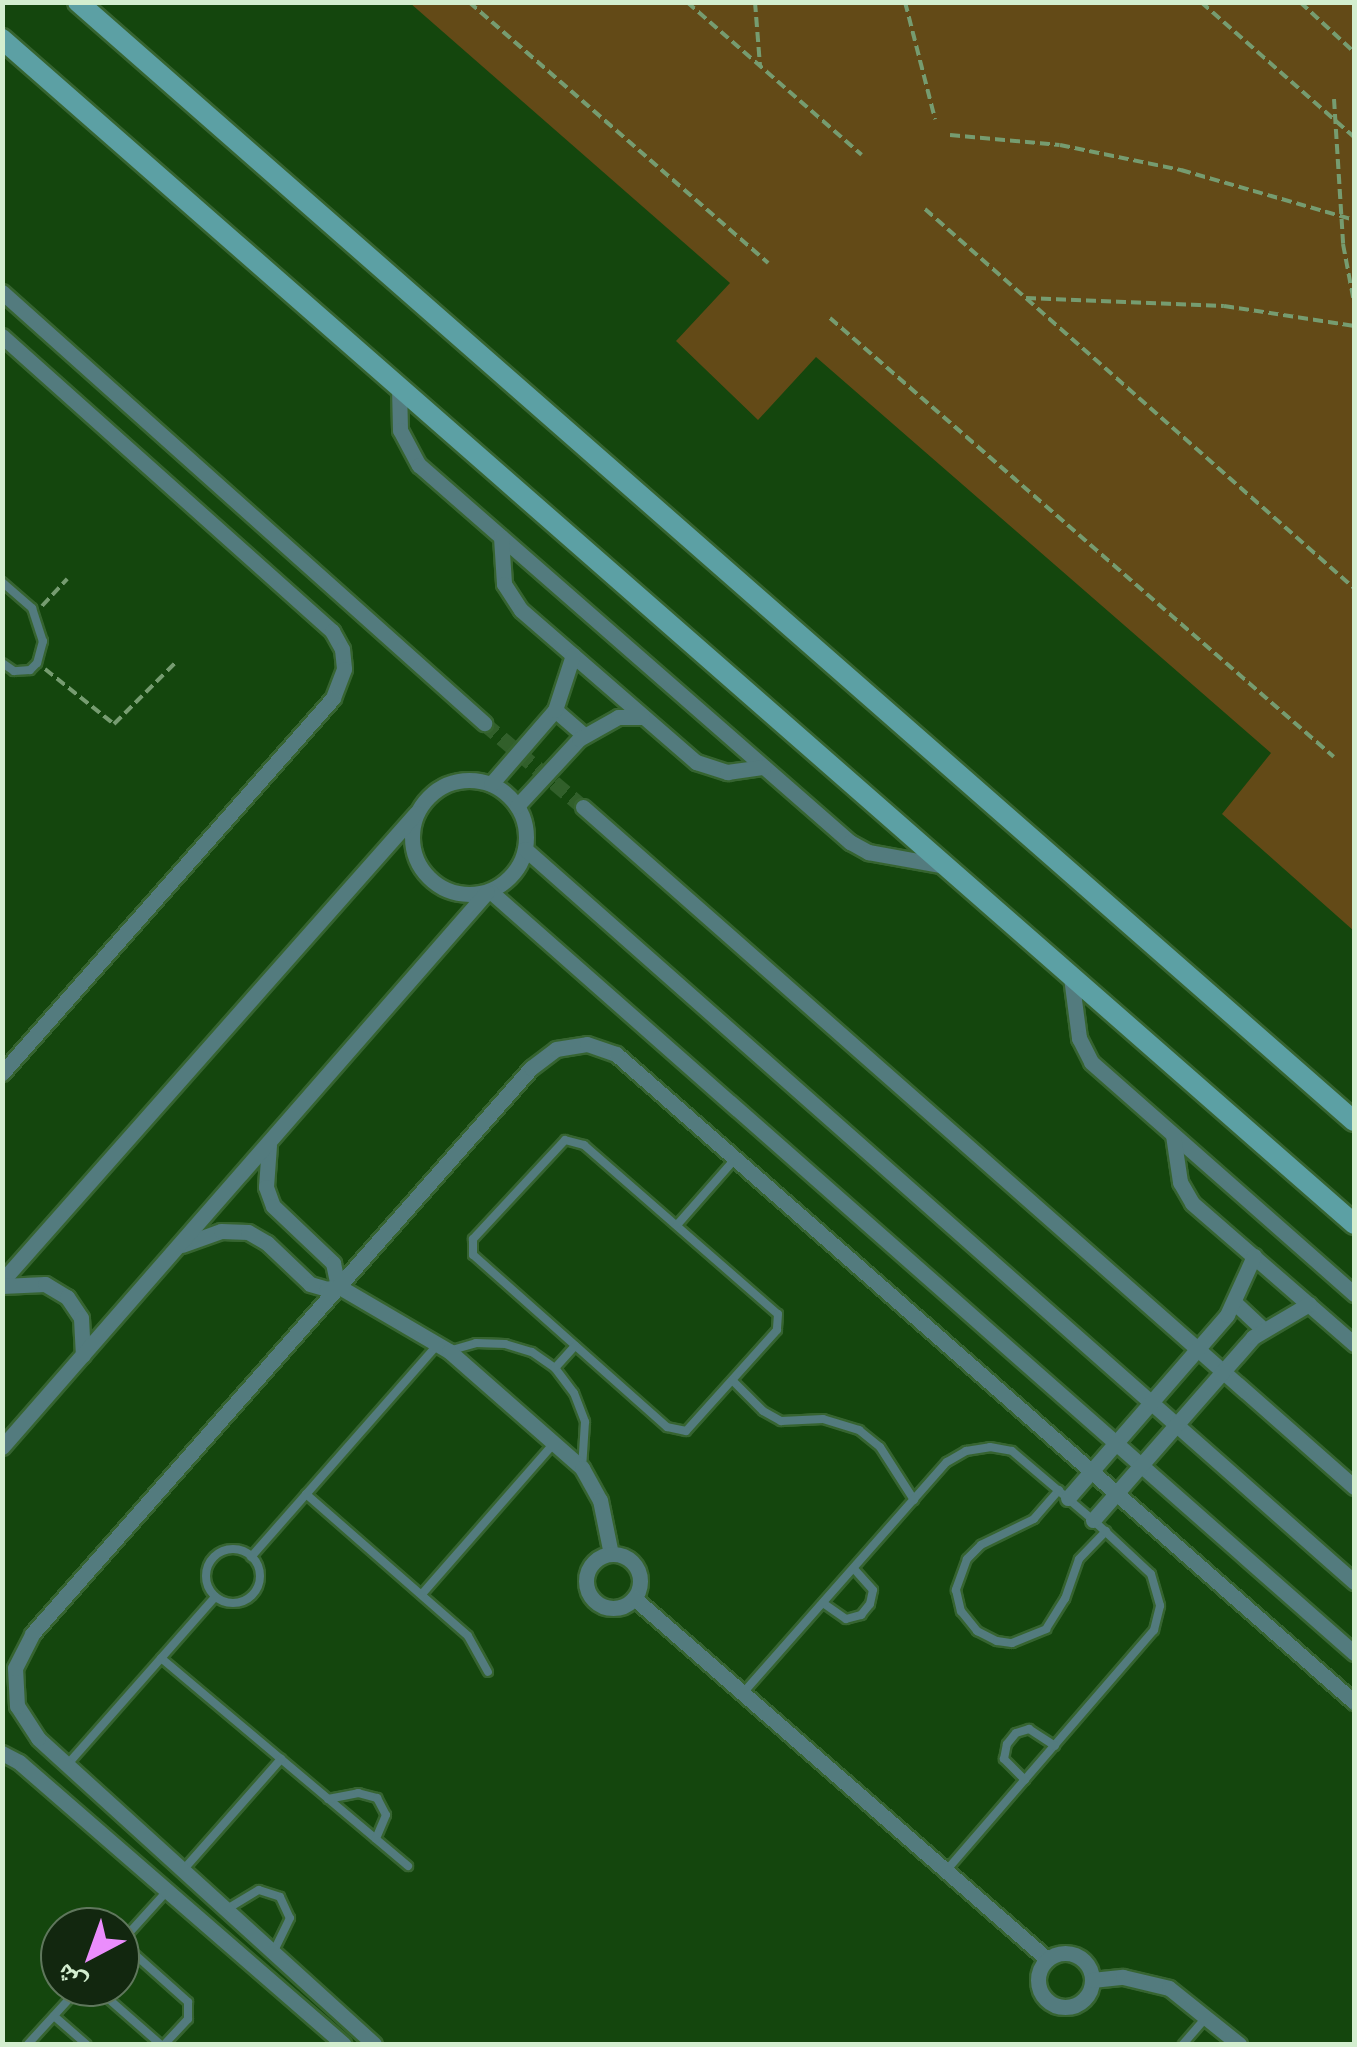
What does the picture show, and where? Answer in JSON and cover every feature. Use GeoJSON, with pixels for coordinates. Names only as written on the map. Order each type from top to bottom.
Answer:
{"type":"FeatureCollection","features":[{"type":"Feature","properties":{"kind":"main road"},"geometry":{"type":"LineString","coordinates":[[78,2],[1354,1121]]}},
{"type":"Feature","properties":{"kind":"main road"},"geometry":{"type":"LineString","coordinates":[[2,39],[1354,1224]]}},
{"type":"Feature","properties":{"kind":"street"},"geometry":{"type":"LineString","coordinates":[[2,292],[484,723]]}},
{"type":"Feature","properties":{"kind":"street"},"geometry":{"type":"LineString","coordinates":[[2,336],[332,631],[342,649],[344,670],[333,698],[2,1073]]}},
{"type":"Feature","properties":{"kind":"street"},"geometry":{"type":"LineString","coordinates":[[399,386],[400,430],[409,455],[502,538],[859,848],[946,866]]}},
{"type":"Feature","properties":{"kind":"street"},"geometry":{"type":"LineString","coordinates":[[502,538],[504,584],[510,598],[573,655],[705,767],[727,772],[764,767]]}},
{"type":"Feature","properties":{"kind":"street"},"geometry":{"type":"LineString","coordinates":[[492,784],[555,710],[573,655]]}},
{"type":"Feature","properties":{"kind":"street"},"geometry":{"type":"LineString","coordinates":[[555,710],[584,735]]}},
{"type":"Feature","properties":{"kind":"street"},"geometry":{"type":"LineString","coordinates":[[517,806],[584,735],[618,717],[646,718]]}},
{"type":"Feature","properties":{"kind":"street"},"geometry":{"type":"LineString","coordinates":[[2,1284],[424,800],[448,783],[462,780],[492,784],[517,806],[526,834],[525,849],[513,874],[488,891],[2,1447]]}},
{"type":"Feature","properties":{"kind":"street"},"geometry":{"type":"LineString","coordinates":[[584,807],[1354,1488]]}},
{"type":"Feature","properties":{"kind":"street"},"geometry":{"type":"LineString","coordinates":[[416,813],[411,846],[426,876],[454,893],[488,891],[1354,1652]]}},
{"type":"Feature","properties":{"kind":"street"},"geometry":{"type":"LineString","coordinates":[[525,849],[1354,1582]]}},
{"type":"Feature","properties":{"kind":"street"},"geometry":{"type":"LineString","coordinates":[[1071,977],[1079,1038],[1086,1056],[1354,1294]]}},
{"type":"Feature","properties":{"kind":"street"},"geometry":{"type":"LineString","coordinates":[[374,2044],[224,1912],[25,1724],[16,1706],[15,1668],[21,1650],[338,1286],[531,1068],[556,1049],[586,1044],[616,1054],[1354,1702]]}},
{"type":"Feature","properties":{"kind":"street"},"geometry":{"type":"LineString","coordinates":[[1173,1135],[1185,1192],[1354,1344]]}},
{"type":"Feature","properties":{"kind":"street"},"geometry":{"type":"LineString","coordinates":[[269,1145],[269,1197],[293,1228],[332,1263],[338,1286]]}},
{"type":"Feature","properties":{"kind":"street"},"geometry":{"type":"LineString","coordinates":[[275,1250],[286,1245],[293,1228]]}},
{"type":"Feature","properties":{"kind":"street"},"geometry":{"type":"LineString","coordinates":[[179,1247],[221,1231],[239,1230],[258,1236],[315,1287],[338,1286],[444,1348],[582,1468],[600,1500],[612,1554]]}},
{"type":"Feature","properties":{"kind":"street"},"geometry":{"type":"LineString","coordinates":[[1063,1494],[1090,1472],[1235,1303],[1254,1256]]}},
{"type":"Feature","properties":{"kind":"street"},"geometry":{"type":"LineString","coordinates":[[2,1284],[45,1284],[67,1297],[81,1318],[84,1355]]}},
{"type":"Feature","properties":{"kind":"street"},"geometry":{"type":"LineString","coordinates":[[1235,1303],[1263,1329]]}},
{"type":"Feature","properties":{"kind":"street"},"geometry":{"type":"LineString","coordinates":[[1093,1520],[1263,1329],[1309,1304]]}},
{"type":"Feature","properties":{"kind":"street"},"geometry":{"type":"LineString","coordinates":[[612,1554],[626,1557],[637,1568],[640,1583],[634,1598],[612,1608],[596,1603],[586,1590],[590,1565],[612,1554]]}},
{"type":"Feature","properties":{"kind":"street"},"geometry":{"type":"LineString","coordinates":[[634,1598],[1047,1960]]}},
{"type":"Feature","properties":{"kind":"street"},"geometry":{"type":"LineString","coordinates":[[2,1753],[20,1762],[343,2044]]}},
{"type":"Feature","properties":{"kind":"street"},"geometry":{"type":"LineString","coordinates":[[1061,1953],[1076,1955],[1088,1965],[1092,1980],[1083,2000],[1070,2006],[1054,2004],[1039,1988],[1039,1972],[1047,1960],[1061,1953]]}},
{"type":"Feature","properties":{"kind":"street"},"geometry":{"type":"LineString","coordinates":[[1092,1980],[1124,1977],[1154,1983],[1183,1996],[1239,2044]]}},
{"type":"Feature","properties":{"kind":"lane"},"geometry":{"type":"LineString","coordinates":[[2,582],[36,613],[43,634],[38,663],[20,672],[2,663]]}},
{"type":"Feature","properties":{"kind":"lane"},"geometry":{"type":"LineString","coordinates":[[570,1139],[580,1142],[677,1225],[778,1314],[777,1330],[691,1428],[676,1432],[477,1260],[471,1245],[556,1145],[570,1139]]}},
{"type":"Feature","properties":{"kind":"lane"},"geometry":{"type":"LineString","coordinates":[[677,1225],[736,1159]]}},
{"type":"Feature","properties":{"kind":"lane"},"geometry":{"type":"LineString","coordinates":[[251,1556],[444,1348],[504,1344],[532,1352],[555,1368],[581,1407],[586,1438],[582,1468]]}},
{"type":"Feature","properties":{"kind":"lane"},"geometry":{"type":"LineString","coordinates":[[555,1368],[575,1346]]}},
{"type":"Feature","properties":{"kind":"lane"},"geometry":{"type":"LineString","coordinates":[[733,1380],[773,1417],[790,1422],[834,1420],[858,1430],[880,1447],[914,1500]]}},
{"type":"Feature","properties":{"kind":"lane"},"geometry":{"type":"LineString","coordinates":[[422,1594],[555,1442]]}},
{"type":"Feature","properties":{"kind":"lane"},"geometry":{"type":"LineString","coordinates":[[744,1693],[948,1462],[976,1447],[1012,1450],[1106,1531],[1151,1574],[1159,1595],[1158,1618],[1149,1639],[946,1871]]}},
{"type":"Feature","properties":{"kind":"lane"},"geometry":{"type":"LineString","coordinates":[[306,1494],[475,1644],[488,1672]]}},
{"type":"Feature","properties":{"kind":"lane"},"geometry":{"type":"LineString","coordinates":[[1063,1494],[1034,1519],[981,1545],[966,1559],[956,1590],[961,1611],[976,1630],[996,1642],[1012,1643],[1046,1629],[1066,1599],[1079,1559],[1106,1531]]}},
{"type":"Feature","properties":{"kind":"lane"},"geometry":{"type":"LineString","coordinates":[[229,1550],[251,1556],[260,1577],[250,1597],[229,1603],[215,1596],[206,1576],[210,1562],[229,1550]]}},
{"type":"Feature","properties":{"kind":"lane"},"geometry":{"type":"LineString","coordinates":[[824,1603],[846,1620],[861,1615],[870,1604],[873,1590],[854,1569]]}},
{"type":"Feature","properties":{"kind":"lane"},"geometry":{"type":"LineString","coordinates":[[66,1765],[215,1596]]}},
{"type":"Feature","properties":{"kind":"lane"},"geometry":{"type":"LineString","coordinates":[[162,1658],[408,1866]]}},
{"type":"Feature","properties":{"kind":"lane"},"geometry":{"type":"LineString","coordinates":[[1025,1780],[1006,1764],[1006,1744],[1016,1733],[1030,1728],[1055,1746]]}},
{"type":"Feature","properties":{"kind":"lane"},"geometry":{"type":"LineString","coordinates":[[181,1872],[280,1759]]}},
{"type":"Feature","properties":{"kind":"lane"},"geometry":{"type":"LineString","coordinates":[[328,1799],[358,1793],[377,1798],[386,1815],[376,1840]]}},
{"type":"Feature","properties":{"kind":"lane"},"geometry":{"type":"LineString","coordinates":[[224,1912],[252,1892],[267,1890],[280,1896],[290,1918],[272,1954]]}},
{"type":"Feature","properties":{"kind":"lane"},"geometry":{"type":"LineString","coordinates":[[140,1920],[167,1891]]}},
{"type":"Feature","properties":{"kind":"lane"},"geometry":{"type":"LineString","coordinates":[[119,2007],[162,2044],[188,2019],[190,2006],[140,1960]]}},
{"type":"Feature","properties":{"kind":"lane"},"geometry":{"type":"LineString","coordinates":[[28,2044],[62,2007]]}},
{"type":"Feature","properties":{"kind":"lane"},"geometry":{"type":"LineString","coordinates":[[54,2016],[86,2044]]}},
{"type":"Feature","properties":{"kind":"lane"},"geometry":{"type":"LineString","coordinates":[[1182,2044],[1208,2016]]}},
{"type":"Feature","properties":{"kind":"path"},"geometry":{"type":"LineString","coordinates":[[469,2],[768,263]]}},
{"type":"Feature","properties":{"kind":"path"},"geometry":{"type":"LineString","coordinates":[[687,2],[862,154]]}},
{"type":"Feature","properties":{"kind":"path"},"geometry":{"type":"LineString","coordinates":[[756,2],[760,66]]}},
{"type":"Feature","properties":{"kind":"path"},"geometry":{"type":"LineString","coordinates":[[904,2],[935,119]]}},
{"type":"Feature","properties":{"kind":"path"},"geometry":{"type":"LineString","coordinates":[[1202,2],[1354,137]]}},
{"type":"Feature","properties":{"kind":"path"},"geometry":{"type":"LineString","coordinates":[[1300,2],[1354,52]]}},
{"type":"Feature","properties":{"kind":"path"},"geometry":{"type":"LineString","coordinates":[[1334,99],[1340,215],[1354,302]]}},
{"type":"Feature","properties":{"kind":"path"},"geometry":{"type":"LineString","coordinates":[[950,136],[1077,148],[1276,194],[1354,220]]}},
{"type":"Feature","properties":{"kind":"path"},"geometry":{"type":"LineString","coordinates":[[925,209],[1354,588]]}},
{"type":"Feature","properties":{"kind":"path"},"geometry":{"type":"LineString","coordinates":[[1026,298],[1224,306],[1354,326]]}},
{"type":"Feature","properties":{"kind":"path"},"geometry":{"type":"LineString","coordinates":[[830,318],[1334,758]]}},
{"type":"Feature","properties":{"kind":"path"},"geometry":{"type":"LineString","coordinates":[[36,613],[67,578]]}},
{"type":"Feature","properties":{"kind":"path"},"geometry":{"type":"LineString","coordinates":[[38,663],[114,724],[177,661]]}},
{"type":"Feature","properties":{"kind":"shaded area"},"geometry":{"type":"Polygon","coordinates":[[[410,3],[1354,3],[1354,931],[1222,814],[1271,753],[816,357],[758,420],[676,341],[730,283],[410,3]]]}},
{"type":"Feature","properties":{"kind":"tunnel"},"geometry":{"type":"LineString","coordinates":[[484,723],[583,807]]}}]}
